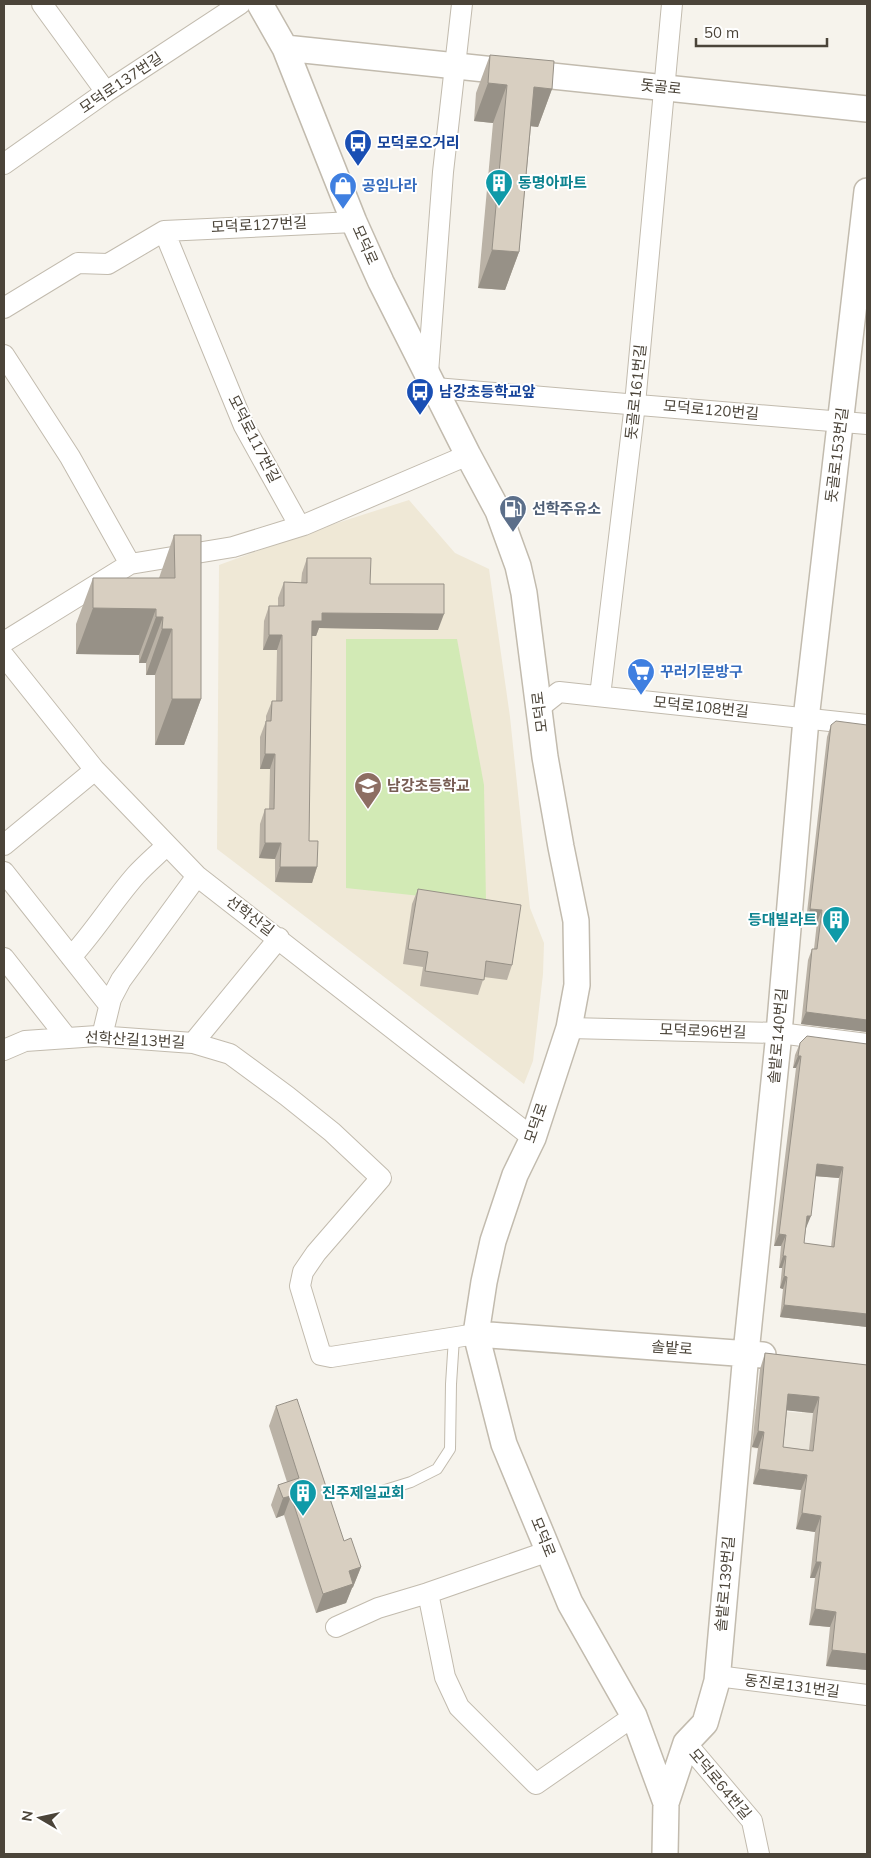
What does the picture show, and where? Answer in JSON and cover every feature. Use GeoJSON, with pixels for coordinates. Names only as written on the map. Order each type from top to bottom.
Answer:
{"type":"FeatureCollection","features":[{"type":"Feature","properties":{"kind":"street"},"geometry":{"type":"LineString","coordinates":[[42,4],[106,92]]}},
{"type":"Feature","properties":{"kind":"street","name":"모덕로137번길"},"geometry":{"type":"LineString","coordinates":[[4,164],[106,92],[240,4]]}},
{"type":"Feature","properties":{"kind":"street","name":"모덕로"},"geometry":{"type":"LineString","coordinates":[[260,4],[284,48],[354,222],[381,282],[498,511],[518,566],[524,593],[547,766],[576,921],[577,986],[569,1028],[532,1138],[515,1175],[493,1241],[484,1282],[465,1336],[504,1444],[570,1603],[634,1716],[666,1803],[665,1854]]}},
{"type":"Feature","properties":{"kind":"street"},"geometry":{"type":"LineString","coordinates":[[432,381],[443,172],[462,4]]}},
{"type":"Feature","properties":{"kind":"street","name":"돗골로161번길"},"geometry":{"type":"LineString","coordinates":[[600,696],[635,404],[672,4]]}},
{"type":"Feature","properties":{"kind":"street","name":"돗골로"},"geometry":{"type":"LineString","coordinates":[[284,48],[867,109]]}},
{"type":"Feature","properties":{"kind":"street","name":"돗골로153번길"},"geometry":{"type":"LineString","coordinates":[[806,719],[841,421],[863,272],[867,191]]}},
{"type":"Feature","properties":{"kind":"street","name":"모덕로127번길"},"geometry":{"type":"LineString","coordinates":[[4,308],[78,263],[108,264],[164,231],[354,222]]}},
{"type":"Feature","properties":{"kind":"street","name":"모덕로117번길"},"geometry":{"type":"LineString","coordinates":[[164,231],[244,426],[299,525]]}},
{"type":"Feature","properties":{"kind":"street"},"geometry":{"type":"LineString","coordinates":[[4,355],[70,457],[130,564]]}},
{"type":"Feature","properties":{"kind":"street","name":"모덕로120번길"},"geometry":{"type":"LineString","coordinates":[[432,381],[635,404],[867,424]]}},
{"type":"Feature","properties":{"kind":"street"},"geometry":{"type":"LineString","coordinates":[[4,642],[130,564],[233,547],[304,525],[468,454]]}},
{"type":"Feature","properties":{"kind":"street","name":"선학산길"},"geometry":{"type":"LineString","coordinates":[[4,656],[95,770],[197,876],[279,938],[532,1138]]}},
{"type":"Feature","properties":{"kind":"street","name":"모덕로108번길"},"geometry":{"type":"LineString","coordinates":[[540,707],[559,692],[867,725]]}},
{"type":"Feature","properties":{"kind":"street","name":"솔밭로140번길"},"geometry":{"type":"LineString","coordinates":[[746,1353],[779,1033],[806,719]]}},
{"type":"Feature","properties":{"kind":"street"},"geometry":{"type":"LineString","coordinates":[[4,845],[95,770]]}},
{"type":"Feature","properties":{"kind":"street"},"geometry":{"type":"LineString","coordinates":[[71,957],[90,937],[114,903],[138,874],[167,845]]}},
{"type":"Feature","properties":{"kind":"street"},"geometry":{"type":"LineString","coordinates":[[4,872],[109,1005]]}},
{"type":"Feature","properties":{"kind":"street"},"geometry":{"type":"LineString","coordinates":[[102,1036],[109,1005],[121,980],[197,876]]}},
{"type":"Feature","properties":{"kind":"street","name":"선학산길13번길"},"geometry":{"type":"LineString","coordinates":[[4,1050],[25,1041],[102,1036],[193,1043],[279,938]]}},
{"type":"Feature","properties":{"kind":"street"},"geometry":{"type":"LineString","coordinates":[[4,958],[67,1038]]}},
{"type":"Feature","properties":{"kind":"street","name":"모덕로96번길"},"geometry":{"type":"LineString","coordinates":[[569,1028],[779,1033],[867,1044]]}},
{"type":"Feature","properties":{"kind":"street"},"geometry":{"type":"LineString","coordinates":[[193,1043],[230,1054],[244,1064],[332,1132],[381,1178],[316,1252],[303,1272],[300,1286],[321,1355],[331,1357],[465,1336]]}},
{"type":"Feature","properties":{"kind":"street","name":"솔밭로"},"geometry":{"type":"LineString","coordinates":[[465,1336],[784,1357]]}},
{"type":"Feature","properties":{"kind":"street","name":"솔밭로139번길"},"geometry":{"type":"LineString","coordinates":[[666,1803],[686,1743],[704,1723],[717,1681],[746,1353]]}},
{"type":"Feature","properties":{"kind":"street"},"geometry":{"type":"LineString","coordinates":[[336,1627],[378,1608],[549,1552]]}},
{"type":"Feature","properties":{"kind":"street"},"geometry":{"type":"LineString","coordinates":[[428,1593],[445,1677],[459,1708],[536,1784],[634,1716]]}},
{"type":"Feature","properties":{"kind":"street","name":"동진로131번길"},"geometry":{"type":"LineString","coordinates":[[717,1676],[867,1695]]}},
{"type":"Feature","properties":{"kind":"street","name":"모덕로64번길"},"geometry":{"type":"LineString","coordinates":[[686,1743],[752,1821],[759,1854]]}},
{"type":"Feature","properties":{"kind":"lane"},"geometry":{"type":"LineString","coordinates":[[369,1495],[411,1482],[437,1469],[450,1449],[451,1384],[465,1336]]}},
{"type":"Feature","properties":{"kind":"shaded area","name":"남강초등학교"},"geometry":{"type":"Polygon","coordinates":[[[409,500],[455,553],[489,569],[510,717],[530,908],[544,943],[543,974],[533,1061],[524,1084],[217,849],[219,565],[309,532],[409,500]]]}},
{"type":"Feature","properties":{"kind":"shaded area"},"geometry":{"type":"Polygon","coordinates":[[[807,1374],[848,1459],[751,1448],[755,1409],[802,1413],[807,1374]]]}},
{"type":"Feature","properties":{"kind":"green space"},"geometry":{"type":"Polygon","coordinates":[[[346,639],[457,639],[484,785],[486,903],[346,888],[346,639]]]}},
{"type":"Feature","properties":{"kind":"building"},"geometry":{"type":"Polygon","coordinates":[[[490,55],[554,61],[552,89],[534,87],[519,252],[492,250],[507,85],[488,83],[490,55]]]}},
{"type":"Feature","properties":{"kind":"building"},"geometry":{"type":"Polygon","coordinates":[[[174,535],[201,535],[201,699],[172,699],[172,629],[162,629],[163,617],[156,617],[156,609],[93,608],[93,578],[175,578],[174,535]]]}},
{"type":"Feature","properties":{"kind":"building"},"geometry":{"type":"Polygon","coordinates":[[[307,558],[371,558],[370,584],[444,584],[444,614],[322,613],[322,621],[312,621],[309,841],[318,841],[317,867],[280,867],[281,843],[265,843],[265,809],[274,809],[275,754],[265,754],[266,721],[271,721],[272,701],[282,701],[282,635],[269,635],[269,606],[284,606],[284,582],[307,583],[307,558]]]}},
{"type":"Feature","properties":{"kind":"building"},"geometry":{"type":"Polygon","coordinates":[[[836,721],[867,725],[867,1020],[806,1012],[812,949],[817,949],[822,910],[810,909],[831,725],[836,721]]]}},
{"type":"Feature","properties":{"kind":"building"},"geometry":{"type":"Polygon","coordinates":[[[418,889],[521,905],[512,965],[486,961],[484,980],[425,971],[428,952],[408,949],[418,889]]]}},
{"type":"Feature","properties":{"kind":"building"},"geometry":{"type":"Polygon","coordinates":[[[807,1036],[867,1044],[867,1314],[784,1305],[787,1277],[784,1276],[786,1256],[783,1256],[786,1235],[779,1234],[801,1056],[798,1056],[800,1043],[807,1036]],[[817,1164],[811,1216],[807,1216],[804,1243],[834,1247],[843,1167],[817,1164]]]}},
{"type":"Feature","properties":{"kind":"building"},"geometry":{"type":"Polygon","coordinates":[[[765,1353],[867,1365],[867,1654],[832,1650],[836,1612],[815,1609],[821,1562],[816,1562],[821,1516],[802,1513],[807,1475],[759,1469],[764,1432],[758,1431],[765,1353]],[[788,1394],[783,1447],[813,1451],[819,1397],[788,1394]]]}},
{"type":"Feature","properties":{"kind":"building"},"geometry":{"type":"Polygon","coordinates":[[[297,1399],[344,1541],[351,1538],[361,1567],[349,1571],[353,1584],[323,1594],[291,1496],[283,1498],[278,1485],[299,1478],[276,1406],[297,1399]]]}},
{"type":"Feature","properties":{"kind":"place","name":"모덕로오거리"},"geometry":{"type":"Point","coordinates":[358,167]}},
{"type":"Feature","properties":{"kind":"place","name":"동명아파트"},"geometry":{"type":"Point","coordinates":[499,207]}},
{"type":"Feature","properties":{"kind":"place","name":"공임나라"},"geometry":{"type":"Point","coordinates":[343,210]}},
{"type":"Feature","properties":{"kind":"place","name":"남강초등학교앞"},"geometry":{"type":"Point","coordinates":[420,416]}},
{"type":"Feature","properties":{"kind":"place","name":"선학주유소"},"geometry":{"type":"Point","coordinates":[513,533]}},
{"type":"Feature","properties":{"kind":"place","name":"꾸러기문방구"},"geometry":{"type":"Point","coordinates":[641,696]}},
{"type":"Feature","properties":{"kind":"place","name":"남강초등학교"},"geometry":{"type":"Point","coordinates":[368,810]}},
{"type":"Feature","properties":{"kind":"place","name":"등대빌라트"},"geometry":{"type":"Point","coordinates":[836,944]}},
{"type":"Feature","properties":{"kind":"place","name":"진주제일교회"},"geometry":{"type":"Point","coordinates":[303,1517]}}]}
